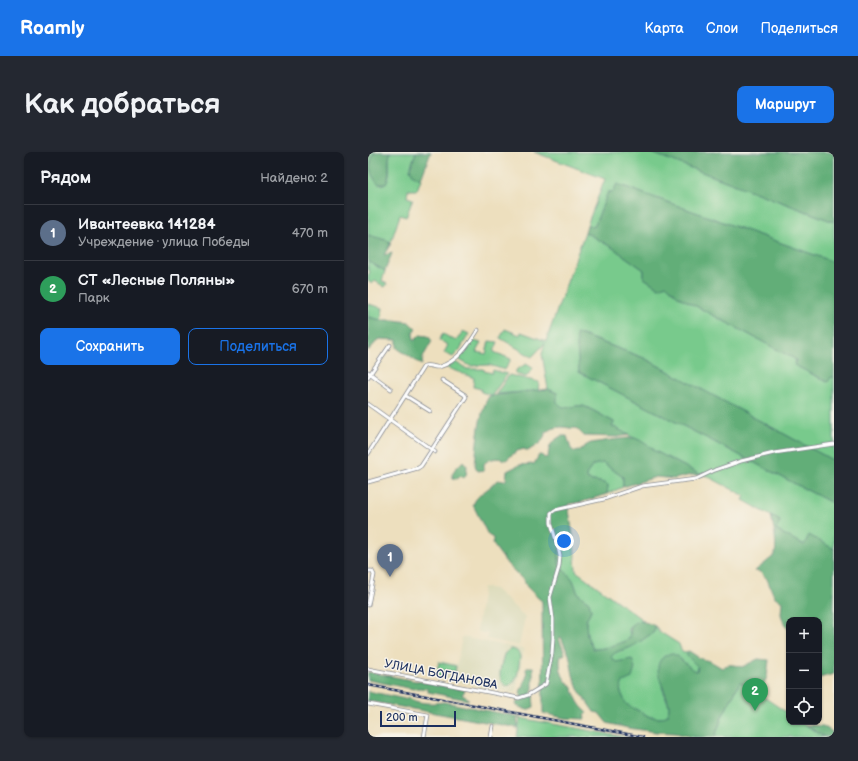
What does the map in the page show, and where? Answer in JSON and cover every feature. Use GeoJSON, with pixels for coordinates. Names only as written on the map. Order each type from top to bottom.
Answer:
{"type":"FeatureCollection","features":[{"type":"Feature","properties":{"kind":"street"},"geometry":{"type":"LineString","coordinates":[[368,454],[425,365],[438,367],[455,360],[470,343],[478,330]]}},
{"type":"Feature","properties":{"kind":"street"},"geometry":{"type":"LineString","coordinates":[[390,345],[369,374],[391,389]]}},
{"type":"Feature","properties":{"kind":"street"},"geometry":{"type":"LineString","coordinates":[[368,482],[418,468],[434,451],[466,397],[442,380]]}},
{"type":"Feature","properties":{"kind":"street"},"geometry":{"type":"LineString","coordinates":[[406,396],[430,411]]}},
{"type":"Feature","properties":{"kind":"street"},"geometry":{"type":"LineString","coordinates":[[368,404],[434,451]]}},
{"type":"Feature","properties":{"kind":"street","name":"УЛИЦА БОГДАНОВА"},"geometry":{"type":"LineString","coordinates":[[368,669],[519,698],[524,697],[546,684],[552,653],[553,619],[550,597],[559,567],[560,556],[551,523],[551,513],[555,510],[604,499],[642,486],[696,479],[715,470],[741,461],[774,453],[834,444]]}},
{"type":"Feature","properties":{"kind":"street"},"geometry":{"type":"LineString","coordinates":[[368,570],[372,571],[374,575],[368,605]]}},
{"type":"Feature","properties":{"kind":"street"},"geometry":{"type":"LineString","coordinates":[[368,704],[428,715],[424,737]]}},
{"type":"Feature","properties":{"kind":"street"},"geometry":{"type":"LineString","coordinates":[[490,737],[493,726]]}},
{"type":"Feature","properties":{"kind":"shaded area"},"geometry":{"type":"Polygon","coordinates":[[[483,587],[495,589],[525,617],[519,646],[487,639],[488,634],[477,631],[483,587]]]}},
{"type":"Feature","properties":{"kind":"shaded area"},"geometry":{"type":"Polygon","coordinates":[[[462,637],[524,649],[516,693],[434,677],[438,660],[457,664],[462,637]]]}},
{"type":"Feature","properties":{"kind":"green space"},"geometry":{"type":"Polygon","coordinates":[[[368,152],[375,152],[372,156],[378,184],[386,184],[389,175],[389,159],[391,152],[416,152],[410,169],[418,178],[421,179],[417,190],[408,190],[407,197],[413,199],[406,217],[400,215],[390,245],[389,241],[368,235],[368,152]]]}},
{"type":"Feature","properties":{"kind":"green space"},"geometry":{"type":"Polygon","coordinates":[[[375,152],[391,152],[389,159],[389,175],[386,184],[378,184],[371,172],[370,165],[375,152]]]}},
{"type":"Feature","properties":{"kind":"green space"},"geometry":{"type":"Polygon","coordinates":[[[416,152],[431,152],[421,179],[413,175],[410,169],[416,152]]]}},
{"type":"Feature","properties":{"kind":"green space"},"geometry":{"type":"Polygon","coordinates":[[[534,152],[649,152],[834,222],[834,262],[617,184],[613,192],[608,192],[594,228],[587,225],[605,179],[534,152]]]}},
{"type":"Feature","properties":{"kind":"green space"},"geometry":{"type":"Polygon","coordinates":[[[649,152],[834,152],[834,222],[649,152]]]}},
{"type":"Feature","properties":{"kind":"green space"},"geometry":{"type":"Polygon","coordinates":[[[617,184],[834,262],[834,378],[831,377],[828,382],[794,365],[796,360],[793,358],[679,297],[666,285],[659,288],[644,278],[644,270],[613,248],[585,232],[587,225],[594,227],[608,192],[613,192],[617,184]]]}},
{"type":"Feature","properties":{"kind":"green space"},"geometry":{"type":"Polygon","coordinates":[[[585,232],[613,248],[644,270],[644,278],[659,288],[666,285],[679,297],[793,358],[796,360],[795,365],[827,382],[831,377],[834,378],[834,461],[644,358],[577,333],[579,372],[834,504],[834,549],[809,536],[804,545],[775,530],[780,521],[743,500],[745,496],[653,450],[654,449],[612,426],[614,422],[594,411],[583,406],[563,407],[556,402],[557,393],[548,389],[542,354],[545,343],[532,357],[500,338],[505,329],[520,335],[521,332],[546,341],[585,232]]]}},
{"type":"Feature","properties":{"kind":"green space"},"geometry":{"type":"Polygon","coordinates":[[[368,235],[389,241],[390,245],[384,255],[392,253],[385,271],[368,261],[368,235]]]}},
{"type":"Feature","properties":{"kind":"green space"},"geometry":{"type":"Polygon","coordinates":[[[368,261],[385,271],[382,281],[387,284],[385,287],[375,281],[372,284],[368,281],[368,275],[370,272],[368,269],[368,261]]]}},
{"type":"Feature","properties":{"kind":"green space"},"geometry":{"type":"Polygon","coordinates":[[[368,304],[383,308],[381,320],[368,317],[368,304]]]}},
{"type":"Feature","properties":{"kind":"green space"},"geometry":{"type":"Polygon","coordinates":[[[368,317],[381,320],[409,322],[416,329],[413,333],[414,341],[420,335],[428,336],[432,341],[423,357],[422,365],[397,348],[397,340],[379,339],[368,351],[368,317]]]}},
{"type":"Feature","properties":{"kind":"green space"},"geometry":{"type":"Polygon","coordinates":[[[463,331],[469,334],[459,351],[453,357],[444,353],[448,345],[439,340],[443,334],[456,341],[463,331]]]}},
{"type":"Feature","properties":{"kind":"green space"},"geometry":{"type":"Polygon","coordinates":[[[576,333],[644,358],[834,461],[834,504],[579,372],[576,333]]]}},
{"type":"Feature","properties":{"kind":"green space"},"geometry":{"type":"Polygon","coordinates":[[[474,341],[481,343],[476,352],[486,354],[489,341],[498,342],[494,352],[511,359],[505,370],[489,365],[470,366],[458,359],[474,341]]]}},
{"type":"Feature","properties":{"kind":"green space"},"geometry":{"type":"Polygon","coordinates":[[[455,362],[467,369],[484,369],[484,371],[492,373],[493,370],[507,374],[491,395],[481,392],[481,389],[473,387],[474,378],[445,367],[455,362]]]}},
{"type":"Feature","properties":{"kind":"green space"},"geometry":{"type":"Polygon","coordinates":[[[526,364],[533,368],[526,377],[516,374],[516,370],[526,364]]]}},
{"type":"Feature","properties":{"kind":"green space"},"geometry":{"type":"Polygon","coordinates":[[[509,375],[539,382],[538,391],[496,394],[509,375]]]}},
{"type":"Feature","properties":{"kind":"green space"},"geometry":{"type":"Polygon","coordinates":[[[548,389],[557,393],[557,402],[563,407],[586,407],[614,422],[612,426],[629,435],[617,437],[584,436],[576,428],[562,427],[551,429],[545,432],[545,436],[542,441],[528,451],[524,449],[517,451],[506,460],[497,458],[491,459],[484,464],[484,470],[478,471],[475,465],[480,420],[485,403],[489,396],[548,389]]]}},
{"type":"Feature","properties":{"kind":"green space"},"geometry":{"type":"Polygon","coordinates":[[[561,436],[567,436],[571,449],[575,452],[591,443],[635,438],[654,449],[653,450],[701,475],[691,475],[674,479],[656,477],[623,487],[623,477],[603,463],[593,465],[586,475],[588,480],[608,485],[607,494],[582,502],[568,504],[574,542],[559,551],[559,564],[573,580],[578,594],[589,602],[591,610],[586,621],[587,636],[593,649],[612,646],[630,638],[631,627],[636,622],[645,622],[655,626],[654,632],[634,645],[618,651],[611,657],[616,662],[632,659],[635,668],[632,678],[623,682],[620,690],[626,704],[650,717],[661,718],[668,715],[669,706],[658,669],[659,663],[663,657],[671,653],[677,656],[693,670],[697,671],[698,667],[687,656],[689,651],[701,659],[710,661],[722,668],[729,665],[742,667],[758,659],[769,660],[767,677],[759,694],[740,682],[722,717],[715,737],[693,737],[675,733],[628,728],[607,723],[599,713],[594,712],[578,689],[573,675],[569,654],[561,637],[559,639],[565,654],[560,658],[562,673],[572,688],[579,704],[587,712],[584,714],[585,719],[564,718],[543,713],[542,601],[527,587],[524,581],[508,565],[497,550],[493,544],[493,538],[488,535],[473,505],[478,497],[497,480],[506,480],[507,471],[519,465],[534,464],[539,455],[542,455],[544,458],[548,457],[551,444],[561,436]]]}},
{"type":"Feature","properties":{"kind":"green space"},"geometry":{"type":"Polygon","coordinates":[[[463,461],[467,466],[466,476],[463,478],[461,476],[457,479],[453,478],[452,474],[463,461]]]}},
{"type":"Feature","properties":{"kind":"green space"},"geometry":{"type":"Polygon","coordinates":[[[603,463],[623,477],[623,487],[607,494],[608,485],[588,480],[586,475],[593,465],[603,463]]]}},
{"type":"Feature","properties":{"kind":"green space"},"geometry":{"type":"Polygon","coordinates":[[[771,516],[780,521],[776,530],[804,545],[809,535],[834,549],[834,674],[822,677],[822,617],[786,617],[786,626],[781,614],[782,602],[774,596],[767,579],[760,572],[755,571],[775,555],[774,530],[771,516]]]}},
{"type":"Feature","properties":{"kind":"green space"},"geometry":{"type":"Polygon","coordinates":[[[574,542],[576,571],[644,621],[635,622],[629,629],[630,638],[627,640],[607,647],[593,649],[587,636],[586,621],[591,610],[589,602],[578,594],[573,580],[559,564],[559,551],[574,542]]]}},
{"type":"Feature","properties":{"kind":"green space"},"geometry":{"type":"Polygon","coordinates":[[[655,626],[660,632],[679,644],[681,650],[684,652],[689,651],[687,656],[698,667],[697,671],[693,671],[677,656],[662,687],[669,706],[668,715],[661,718],[650,717],[626,704],[620,690],[622,681],[619,668],[610,657],[617,652],[634,645],[654,632],[655,626]]]}},
{"type":"Feature","properties":{"kind":"green space"},"geometry":{"type":"Polygon","coordinates":[[[510,649],[517,651],[520,657],[516,679],[513,683],[506,686],[501,680],[500,672],[504,654],[510,649]]]}},
{"type":"Feature","properties":{"kind":"green space"},"geometry":{"type":"Polygon","coordinates":[[[439,662],[456,666],[455,672],[445,670],[443,677],[436,676],[439,662]]]}},
{"type":"Feature","properties":{"kind":"green space"},"geometry":{"type":"Polygon","coordinates":[[[528,667],[533,667],[533,689],[531,692],[533,694],[534,707],[527,710],[517,706],[516,703],[522,697],[520,693],[527,676],[526,669],[528,667]]]}},
{"type":"Feature","properties":{"kind":"green space"},"geometry":{"type":"Polygon","coordinates":[[[368,672],[465,690],[462,695],[468,698],[468,700],[428,692],[428,689],[413,689],[368,680],[368,672]]]}},
{"type":"Feature","properties":{"kind":"green space"},"geometry":{"type":"Polygon","coordinates":[[[740,681],[786,712],[786,725],[806,725],[824,737],[715,737],[722,717],[740,681]]]}},
{"type":"Feature","properties":{"kind":"green space"},"geometry":{"type":"Polygon","coordinates":[[[368,691],[405,699],[408,697],[420,702],[444,702],[520,717],[517,719],[517,728],[368,701],[368,691]]]}},
{"type":"Feature","properties":{"kind":"green space"},"geometry":{"type":"Polygon","coordinates":[[[520,718],[625,737],[517,737],[520,718]]]}},
{"type":"Feature","properties":{"kind":"green space"},"geometry":{"type":"Polygon","coordinates":[[[806,725],[823,726],[834,733],[834,737],[824,737],[806,725]]]}},
{"type":"Feature","properties":{"kind":"railway"},"geometry":{"type":"LineString","coordinates":[[368,685],[643,737]]}},
{"type":"Feature","properties":{"kind":"place","name":"Ивантеевка 141284"},"geometry":{"type":"Point","coordinates":[390,577]}},
{"type":"Feature","properties":{"kind":"place","name":"СТ «Лесные Поляны»"},"geometry":{"type":"Point","coordinates":[755,711]}}]}
